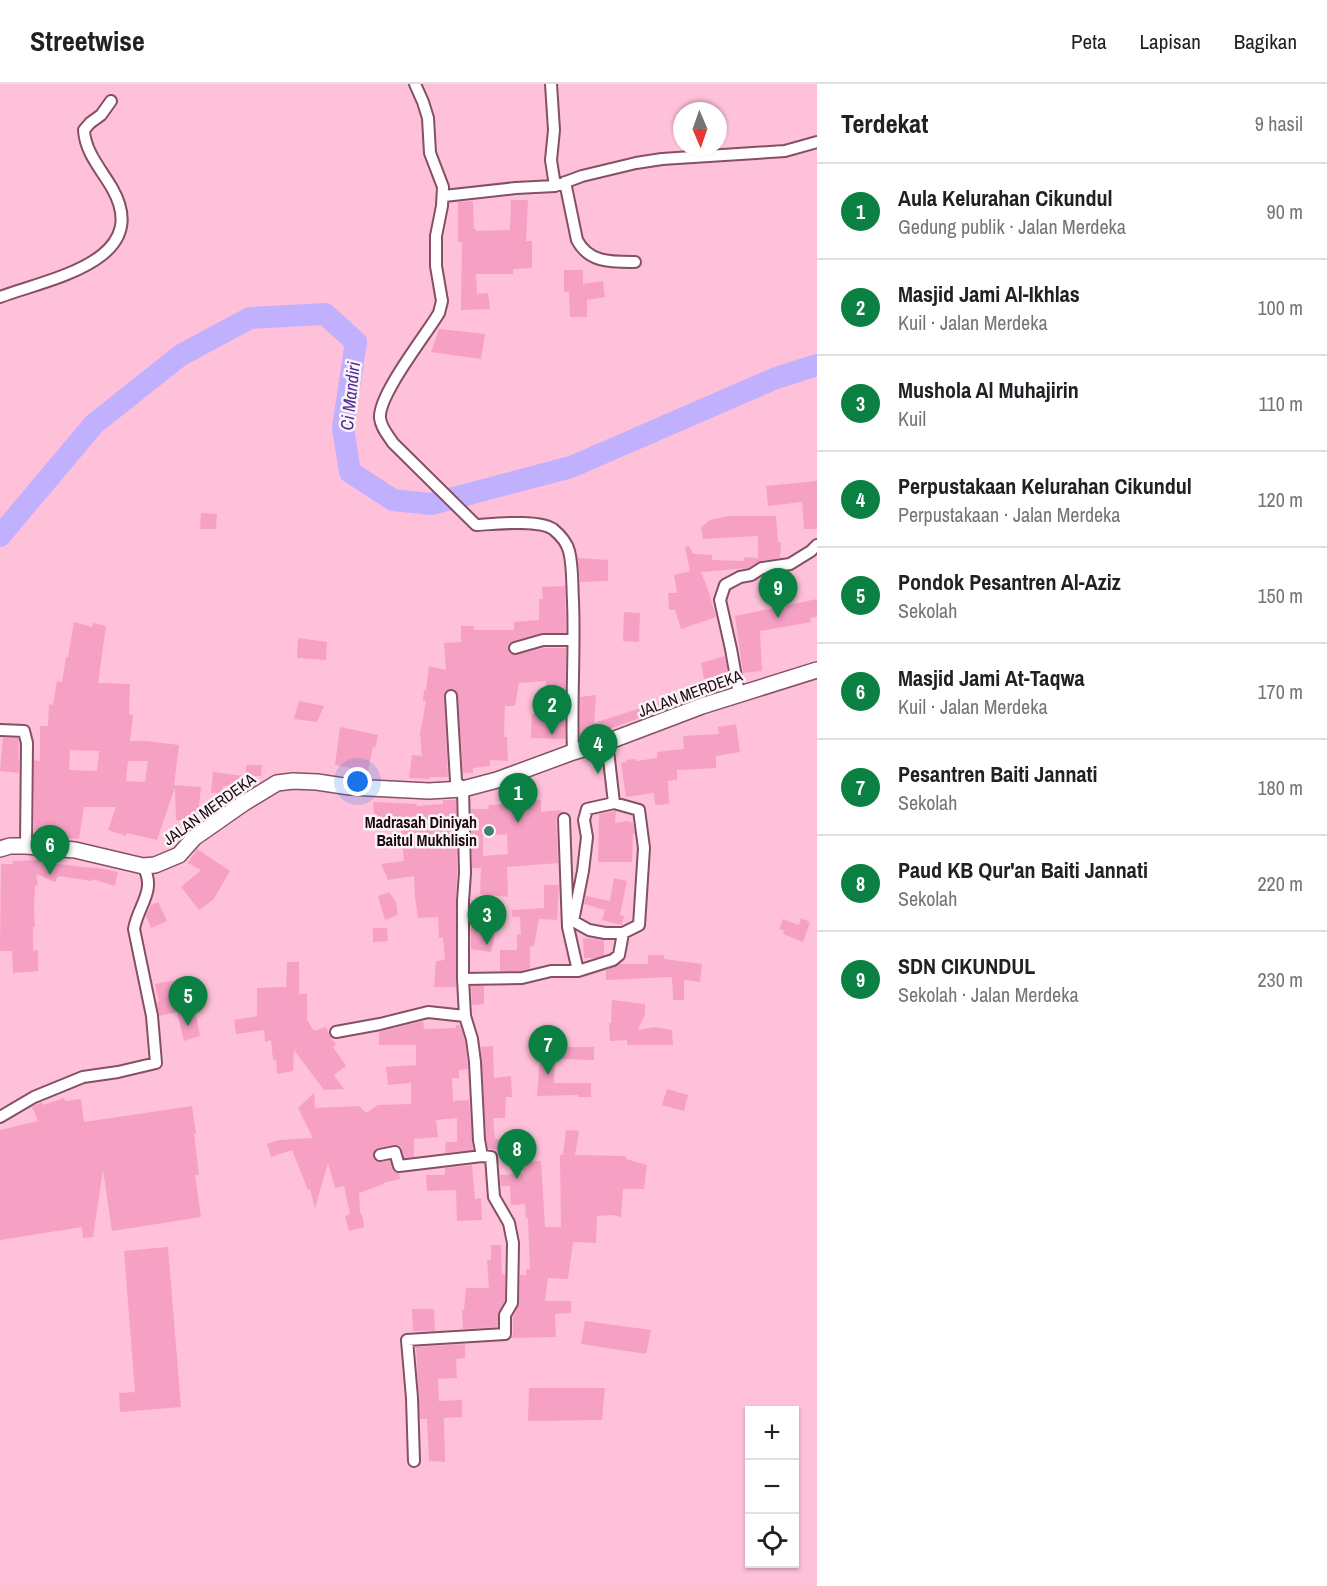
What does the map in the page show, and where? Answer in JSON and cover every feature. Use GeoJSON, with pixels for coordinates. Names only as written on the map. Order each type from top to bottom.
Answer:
{"type":"FeatureCollection","features":[{"type":"Feature","properties":{"kind":"street"},"geometry":{"type":"LineString","coordinates":[[415,84],[428,118],[430,153],[443,187],[444,196],[436,236],[436,266],[442,301],[439,313],[394,382],[380,417],[383,429],[393,443],[476,525],[512,522],[547,526],[558,534],[569,550],[572,581],[573,752]]}},
{"type":"Feature","properties":{"kind":"street"},"geometry":{"type":"LineString","coordinates":[[551,84],[554,130],[551,160],[580,247],[586,253],[609,262],[635,262]]}},
{"type":"Feature","properties":{"kind":"street"},"geometry":{"type":"LineString","coordinates":[[0,297],[82,269],[113,246],[120,228],[121,210],[112,189],[90,151],[84,130],[101,115],[111,101]]}},
{"type":"Feature","properties":{"kind":"street"},"geometry":{"type":"LineString","coordinates":[[444,196],[560,184],[636,163],[662,159],[785,151],[817,142]]}},
{"type":"Feature","properties":{"kind":"street"},"geometry":{"type":"LineString","coordinates":[[739,694],[732,649],[720,600],[725,585],[762,568],[790,564],[817,545]]}},
{"type":"Feature","properties":{"kind":"street"},"geometry":{"type":"LineString","coordinates":[[515,648],[543,640],[573,640]]}},
{"type":"Feature","properties":{"kind":"street","name":"JALAN MERDEKA"},"geometry":{"type":"LineString","coordinates":[[0,849],[9,846],[26,846],[75,850],[143,866],[156,865],[179,855],[194,838],[277,783],[293,781],[350,787],[429,791],[463,789],[497,780],[739,694],[817,670]]}},
{"type":"Feature","properties":{"kind":"street"},"geometry":{"type":"LineString","coordinates":[[451,696],[456,781],[463,789],[465,1016],[472,1039],[475,1062],[479,1140],[482,1156]]}},
{"type":"Feature","properties":{"kind":"street"},"geometry":{"type":"LineString","coordinates":[[0,730],[24,731],[27,743],[26,846]]}},
{"type":"Feature","properties":{"kind":"street"},"geometry":{"type":"LineString","coordinates":[[607,742],[614,803]]}},
{"type":"Feature","properties":{"kind":"street"},"geometry":{"type":"LineString","coordinates":[[614,803],[639,810],[644,848],[639,924],[623,933],[589,930],[573,921],[583,871],[587,837],[584,820],[587,809],[614,803]]}},
{"type":"Feature","properties":{"kind":"street"},"geometry":{"type":"LineString","coordinates":[[564,819],[568,927],[578,971]]}},
{"type":"Feature","properties":{"kind":"street"},"geometry":{"type":"LineString","coordinates":[[0,1117],[34,1097],[83,1077],[156,1063],[152,1016],[134,929],[136,917],[147,896],[148,875],[143,866]]}},
{"type":"Feature","properties":{"kind":"street"},"geometry":{"type":"LineString","coordinates":[[463,979],[522,978],[552,971],[578,971],[613,960],[619,955],[623,933]]}},
{"type":"Feature","properties":{"kind":"street"},"geometry":{"type":"LineString","coordinates":[[336,1032],[428,1012],[465,1016]]}},
{"type":"Feature","properties":{"kind":"street"},"geometry":{"type":"LineString","coordinates":[[380,1155],[395,1152],[399,1166],[482,1156],[491,1157],[494,1197],[509,1223],[513,1243],[512,1303],[505,1315],[505,1334],[407,1340],[414,1461]]}},
{"type":"Feature","properties":{"kind":"building"},"geometry":{"type":"Polygon","coordinates":[[[511,200],[528,200],[526,241],[532,241],[532,268],[513,269],[513,274],[476,274],[477,294],[488,293],[490,309],[461,310],[462,242],[458,242],[458,202],[473,201],[476,231],[510,230],[511,200]]]}},
{"type":"Feature","properties":{"kind":"building"},"geometry":{"type":"Polygon","coordinates":[[[564,270],[583,270],[583,284],[603,281],[605,297],[587,300],[587,317],[570,317],[569,292],[564,292],[564,270]]]}},
{"type":"Feature","properties":{"kind":"building"},"geometry":{"type":"Polygon","coordinates":[[[439,329],[485,334],[481,359],[431,352],[439,329]]]}},
{"type":"Feature","properties":{"kind":"building"},"geometry":{"type":"Polygon","coordinates":[[[817,481],[817,529],[804,529],[802,502],[768,506],[766,486],[817,481]]]}},
{"type":"Feature","properties":{"kind":"building"},"geometry":{"type":"Polygon","coordinates":[[[201,513],[217,514],[216,529],[200,529],[201,513]]]}},
{"type":"Feature","properties":{"kind":"building"},"geometry":{"type":"Polygon","coordinates":[[[729,516],[776,516],[778,542],[781,542],[780,558],[760,561],[748,568],[701,572],[716,617],[681,629],[675,610],[669,610],[668,593],[677,593],[674,575],[690,571],[685,547],[689,546],[693,554],[712,555],[712,560],[744,561],[744,557],[758,558],[758,536],[703,539],[701,527],[710,520],[729,516]]]}},
{"type":"Feature","properties":{"kind":"building"},"geometry":{"type":"Polygon","coordinates":[[[578,558],[608,560],[608,581],[580,582],[578,558]]]}},
{"type":"Feature","properties":{"kind":"building"},"geometry":{"type":"Polygon","coordinates":[[[780,573],[780,577],[793,576],[794,586],[764,590],[763,576],[780,573]]]}},
{"type":"Feature","properties":{"kind":"building"},"geometry":{"type":"Polygon","coordinates":[[[565,586],[566,633],[541,633],[513,641],[508,647],[509,653],[514,655],[544,648],[566,648],[565,739],[531,738],[532,714],[544,714],[546,681],[519,683],[515,706],[505,706],[504,737],[507,737],[508,761],[490,760],[490,766],[473,768],[473,773],[463,773],[458,696],[455,690],[450,689],[445,692],[444,696],[448,777],[409,778],[412,755],[422,756],[420,734],[426,701],[423,701],[424,690],[426,690],[429,666],[446,670],[444,643],[461,642],[461,626],[474,626],[474,630],[514,630],[514,622],[539,620],[539,599],[543,599],[542,587],[565,586]]]}},
{"type":"Feature","properties":{"kind":"building"},"geometry":{"type":"Polygon","coordinates":[[[817,599],[817,617],[810,618],[811,622],[760,631],[762,671],[743,673],[735,616],[817,599]]]}},
{"type":"Feature","properties":{"kind":"building"},"geometry":{"type":"Polygon","coordinates":[[[624,612],[640,613],[639,642],[623,641],[624,612]]]}},
{"type":"Feature","properties":{"kind":"building"},"geometry":{"type":"Polygon","coordinates":[[[74,622],[92,627],[93,623],[106,626],[98,683],[130,684],[129,714],[133,715],[130,741],[179,745],[174,785],[201,787],[198,816],[191,822],[176,820],[175,787],[157,840],[127,833],[126,836],[108,830],[116,807],[84,807],[79,839],[68,838],[68,834],[34,830],[34,760],[40,761],[40,726],[48,726],[49,704],[53,705],[57,681],[62,682],[66,657],[68,657],[74,622]],[[70,750],[69,770],[97,771],[99,751],[70,750]],[[128,761],[126,781],[145,782],[148,761],[128,761]]]}},
{"type":"Feature","properties":{"kind":"building"},"geometry":{"type":"Polygon","coordinates":[[[298,638],[327,642],[326,660],[297,658],[298,638]]]}},
{"type":"Feature","properties":{"kind":"building"},"geometry":{"type":"Polygon","coordinates":[[[725,656],[728,676],[725,677],[724,674],[704,679],[701,663],[725,656]]]}},
{"type":"Feature","properties":{"kind":"building"},"geometry":{"type":"Polygon","coordinates":[[[692,691],[693,699],[678,705],[676,694],[692,691]]]}},
{"type":"Feature","properties":{"kind":"building"},"geometry":{"type":"Polygon","coordinates":[[[596,695],[594,723],[666,700],[668,708],[580,739],[580,697],[596,695]]]}},
{"type":"Feature","properties":{"kind":"building"},"geometry":{"type":"Polygon","coordinates":[[[299,701],[324,706],[317,722],[294,719],[299,701]]]}},
{"type":"Feature","properties":{"kind":"building"},"geometry":{"type":"Polygon","coordinates":[[[736,724],[740,752],[716,756],[716,768],[677,770],[677,780],[668,781],[669,804],[655,805],[654,793],[626,797],[621,763],[627,762],[626,760],[657,758],[657,752],[684,749],[683,736],[719,734],[718,727],[736,724]]]}},
{"type":"Feature","properties":{"kind":"building"},"geometry":{"type":"Polygon","coordinates":[[[340,727],[378,735],[368,771],[335,765],[340,727]]]}},
{"type":"Feature","properties":{"kind":"building"},"geometry":{"type":"Polygon","coordinates":[[[3,738],[18,738],[19,773],[0,771],[3,738]]]}},
{"type":"Feature","properties":{"kind":"building"},"geometry":{"type":"Polygon","coordinates":[[[246,765],[262,765],[261,776],[246,776],[246,765]]]}},
{"type":"Feature","properties":{"kind":"building"},"geometry":{"type":"Polygon","coordinates":[[[213,772],[244,776],[244,785],[223,786],[222,793],[211,793],[213,772]]]}},
{"type":"Feature","properties":{"kind":"building"},"geometry":{"type":"Polygon","coordinates":[[[443,800],[456,800],[456,987],[434,987],[436,961],[445,960],[443,938],[439,938],[438,917],[418,918],[414,876],[388,880],[381,864],[404,861],[400,820],[375,820],[373,802],[417,804],[417,806],[443,804],[443,800]]]}},
{"type":"Feature","properties":{"kind":"building"},"geometry":{"type":"Polygon","coordinates":[[[541,800],[541,812],[562,810],[556,819],[558,863],[507,867],[508,897],[480,894],[481,868],[472,868],[471,809],[489,809],[488,805],[505,804],[505,801],[541,800]],[[507,834],[483,836],[483,856],[508,854],[507,834]]]}},
{"type":"Feature","properties":{"kind":"building"},"geometry":{"type":"Polygon","coordinates":[[[616,811],[615,823],[627,821],[633,823],[635,834],[633,834],[632,862],[598,862],[599,814],[616,811]]]}},
{"type":"Feature","properties":{"kind":"building"},"geometry":{"type":"Polygon","coordinates":[[[197,849],[230,871],[213,900],[199,910],[181,887],[201,870],[188,863],[197,849]]]}},
{"type":"Feature","properties":{"kind":"building"},"geometry":{"type":"Polygon","coordinates":[[[41,857],[57,864],[118,872],[115,886],[92,879],[92,881],[58,876],[55,882],[36,874],[38,885],[35,886],[33,951],[38,950],[38,971],[13,973],[12,951],[0,951],[1,864],[13,864],[12,861],[40,860],[41,857]]]}},
{"type":"Feature","properties":{"kind":"building"},"geometry":{"type":"Polygon","coordinates":[[[614,878],[627,881],[620,915],[624,916],[622,925],[602,920],[605,910],[584,904],[586,896],[610,901],[614,878]]]}},
{"type":"Feature","properties":{"kind":"building"},"geometry":{"type":"Polygon","coordinates":[[[544,885],[559,885],[557,920],[539,919],[534,946],[530,947],[530,968],[521,971],[500,971],[500,950],[517,950],[517,934],[521,935],[520,917],[512,917],[512,910],[544,908],[544,885]]]}},
{"type":"Feature","properties":{"kind":"building"},"geometry":{"type":"Polygon","coordinates":[[[389,892],[396,902],[398,915],[385,920],[378,896],[389,892]]]}},
{"type":"Feature","properties":{"kind":"building"},"geometry":{"type":"Polygon","coordinates":[[[471,900],[488,901],[486,930],[495,931],[491,952],[471,949],[471,900]]]}},
{"type":"Feature","properties":{"kind":"building"},"geometry":{"type":"Polygon","coordinates":[[[158,902],[167,921],[151,928],[146,916],[151,905],[158,902]]]}},
{"type":"Feature","properties":{"kind":"building"},"geometry":{"type":"Polygon","coordinates":[[[801,918],[810,922],[803,942],[783,934],[784,931],[779,929],[783,919],[799,925],[801,918]]]}},
{"type":"Feature","properties":{"kind":"building"},"geometry":{"type":"Polygon","coordinates":[[[373,928],[387,928],[388,941],[373,942],[373,928]]]}},
{"type":"Feature","properties":{"kind":"building"},"geometry":{"type":"Polygon","coordinates":[[[583,938],[604,940],[604,955],[584,958],[583,938]]]}},
{"type":"Feature","properties":{"kind":"building"},"geometry":{"type":"Polygon","coordinates":[[[648,955],[664,955],[664,959],[702,964],[700,982],[684,980],[684,1000],[673,1000],[672,977],[606,980],[606,970],[620,964],[648,964],[648,955]]]}},
{"type":"Feature","properties":{"kind":"building"},"geometry":{"type":"Polygon","coordinates":[[[287,962],[299,962],[299,994],[307,994],[307,1020],[314,1031],[326,1027],[336,1045],[333,1047],[346,1066],[334,1075],[344,1089],[324,1090],[294,1050],[293,1071],[277,1074],[271,1040],[265,1042],[264,1030],[236,1034],[234,1020],[257,1016],[257,988],[286,987],[287,962]]]}},
{"type":"Feature","properties":{"kind":"building"},"geometry":{"type":"Polygon","coordinates":[[[182,979],[188,1011],[195,1009],[200,1036],[184,1041],[177,1012],[159,1016],[155,984],[182,979]]]}},
{"type":"Feature","properties":{"kind":"building"},"geometry":{"type":"Polygon","coordinates":[[[471,986],[484,986],[484,1004],[472,1005],[471,986]]]}},
{"type":"Feature","properties":{"kind":"building"},"geometry":{"type":"Polygon","coordinates":[[[612,1000],[645,1004],[645,1014],[638,1030],[654,1027],[672,1030],[673,1045],[627,1045],[627,1040],[610,1041],[609,1023],[611,1023],[612,1000]]]}},
{"type":"Feature","properties":{"kind":"building"},"geometry":{"type":"Polygon","coordinates":[[[423,1021],[424,1029],[456,1028],[456,1025],[460,1025],[465,1041],[468,1069],[459,1070],[459,1078],[452,1078],[453,1101],[469,1100],[473,1150],[445,1153],[446,1142],[457,1142],[457,1118],[436,1120],[438,1137],[414,1139],[414,1157],[404,1158],[401,1147],[397,1145],[376,1149],[373,1153],[374,1159],[378,1162],[390,1161],[393,1171],[399,1173],[400,1179],[359,1193],[364,1227],[349,1231],[345,1216],[350,1214],[344,1186],[335,1188],[328,1163],[315,1208],[310,1189],[308,1190],[292,1150],[271,1157],[267,1144],[279,1140],[313,1138],[298,1108],[314,1093],[315,1108],[359,1106],[366,1113],[378,1105],[411,1104],[411,1083],[388,1085],[386,1067],[416,1065],[416,1045],[379,1045],[379,1032],[423,1021]]]}},
{"type":"Feature","properties":{"kind":"building"},"geometry":{"type":"Polygon","coordinates":[[[541,1043],[555,1044],[555,1047],[594,1047],[594,1060],[555,1059],[554,1083],[591,1083],[591,1097],[537,1096],[541,1043]]]}},
{"type":"Feature","properties":{"kind":"building"},"geometry":{"type":"Polygon","coordinates":[[[493,1046],[494,1078],[511,1076],[512,1097],[506,1097],[505,1118],[493,1118],[495,1139],[504,1139],[504,1150],[488,1149],[486,1139],[481,1047],[493,1046]]]}},
{"type":"Feature","properties":{"kind":"building"},"geometry":{"type":"Polygon","coordinates":[[[667,1089],[688,1095],[684,1111],[662,1105],[667,1089]]]}},
{"type":"Feature","properties":{"kind":"building"},"geometry":{"type":"Polygon","coordinates":[[[64,1098],[65,1101],[81,1099],[84,1122],[192,1106],[199,1175],[195,1175],[201,1217],[112,1231],[103,1170],[93,1237],[83,1238],[82,1227],[0,1240],[0,1130],[38,1121],[32,1107],[42,1102],[43,1105],[64,1098]]]}},
{"type":"Feature","properties":{"kind":"building"},"geometry":{"type":"Polygon","coordinates":[[[566,1130],[579,1131],[575,1155],[626,1156],[626,1159],[647,1165],[644,1189],[623,1189],[621,1217],[597,1216],[596,1243],[573,1242],[568,1279],[548,1278],[545,1301],[571,1301],[571,1313],[555,1314],[556,1337],[511,1338],[513,1317],[519,1304],[520,1275],[526,1275],[526,1269],[530,1269],[528,1218],[526,1218],[525,1204],[511,1205],[510,1186],[501,1186],[500,1175],[523,1173],[522,1162],[541,1161],[545,1227],[561,1227],[560,1155],[563,1155],[566,1130]]]}},
{"type":"Feature","properties":{"kind":"building"},"geometry":{"type":"Polygon","coordinates":[[[472,1165],[475,1199],[481,1198],[482,1220],[457,1221],[456,1190],[427,1191],[426,1175],[445,1175],[445,1168],[472,1165]]]}},
{"type":"Feature","properties":{"kind":"building"},"geometry":{"type":"Polygon","coordinates":[[[491,1245],[501,1245],[502,1274],[505,1274],[505,1301],[498,1314],[498,1327],[463,1329],[462,1310],[464,1310],[466,1288],[489,1288],[487,1260],[491,1260],[491,1245]]]}},
{"type":"Feature","properties":{"kind":"building"},"geometry":{"type":"Polygon","coordinates":[[[168,1247],[181,1407],[120,1412],[119,1393],[135,1392],[124,1251],[168,1247]]]}},
{"type":"Feature","properties":{"kind":"building"},"geometry":{"type":"Polygon","coordinates":[[[412,1309],[434,1309],[435,1331],[413,1331],[412,1309]]]}},
{"type":"Feature","properties":{"kind":"building"},"geometry":{"type":"Polygon","coordinates":[[[585,1321],[651,1330],[646,1354],[581,1344],[585,1321]]]}},
{"type":"Feature","properties":{"kind":"building"},"geometry":{"type":"Polygon","coordinates":[[[465,1344],[465,1358],[456,1359],[457,1378],[438,1379],[439,1401],[462,1400],[462,1417],[444,1418],[445,1462],[429,1461],[427,1419],[420,1419],[416,1347],[465,1344]]]}},
{"type":"Feature","properties":{"kind":"building"},"geometry":{"type":"Polygon","coordinates":[[[529,1388],[605,1388],[602,1420],[528,1421],[529,1388]]]}},
{"type":"Feature","properties":{"kind":"waterway","name":"Ci Mandiri"},"geometry":{"type":"LineString","coordinates":[[0,536],[94,424],[181,355],[250,318],[325,314],[356,342],[343,428],[350,472],[393,500],[431,504],[571,467],[776,378],[817,365]]}},
{"type":"Feature","properties":{"kind":"place","name":"SDN CIKUNDUL"},"geometry":{"type":"Point","coordinates":[778,618]}},
{"type":"Feature","properties":{"kind":"place","name":"Masjid Jami Al-Ikhlas"},"geometry":{"type":"Point","coordinates":[552,735]}},
{"type":"Feature","properties":{"kind":"place","name":"Perpustakaan Kelurahan Cikundul"},"geometry":{"type":"Point","coordinates":[598,774]}},
{"type":"Feature","properties":{"kind":"place","name":"Aula Kelurahan Cikundul"},"geometry":{"type":"Point","coordinates":[518,823]}},
{"type":"Feature","properties":{"kind":"place","name":"Madrasah Diniyah Baitul Mukhlisin"},"geometry":{"type":"Point","coordinates":[489,831]}},
{"type":"Feature","properties":{"kind":"place","name":"Masjid Jami At-Taqwa"},"geometry":{"type":"Point","coordinates":[50,875]}},
{"type":"Feature","properties":{"kind":"place","name":"Mushola Al Muhajirin"},"geometry":{"type":"Point","coordinates":[487,945]}},
{"type":"Feature","properties":{"kind":"place","name":"Pondok Pesantren Al-Aziz"},"geometry":{"type":"Point","coordinates":[188,1026]}},
{"type":"Feature","properties":{"kind":"place","name":"Pesantren Baiti Jannati"},"geometry":{"type":"Point","coordinates":[548,1075]}},
{"type":"Feature","properties":{"kind":"place","name":"Paud KB Qur'an Baiti Jannati"},"geometry":{"type":"Point","coordinates":[517,1179]}}]}
